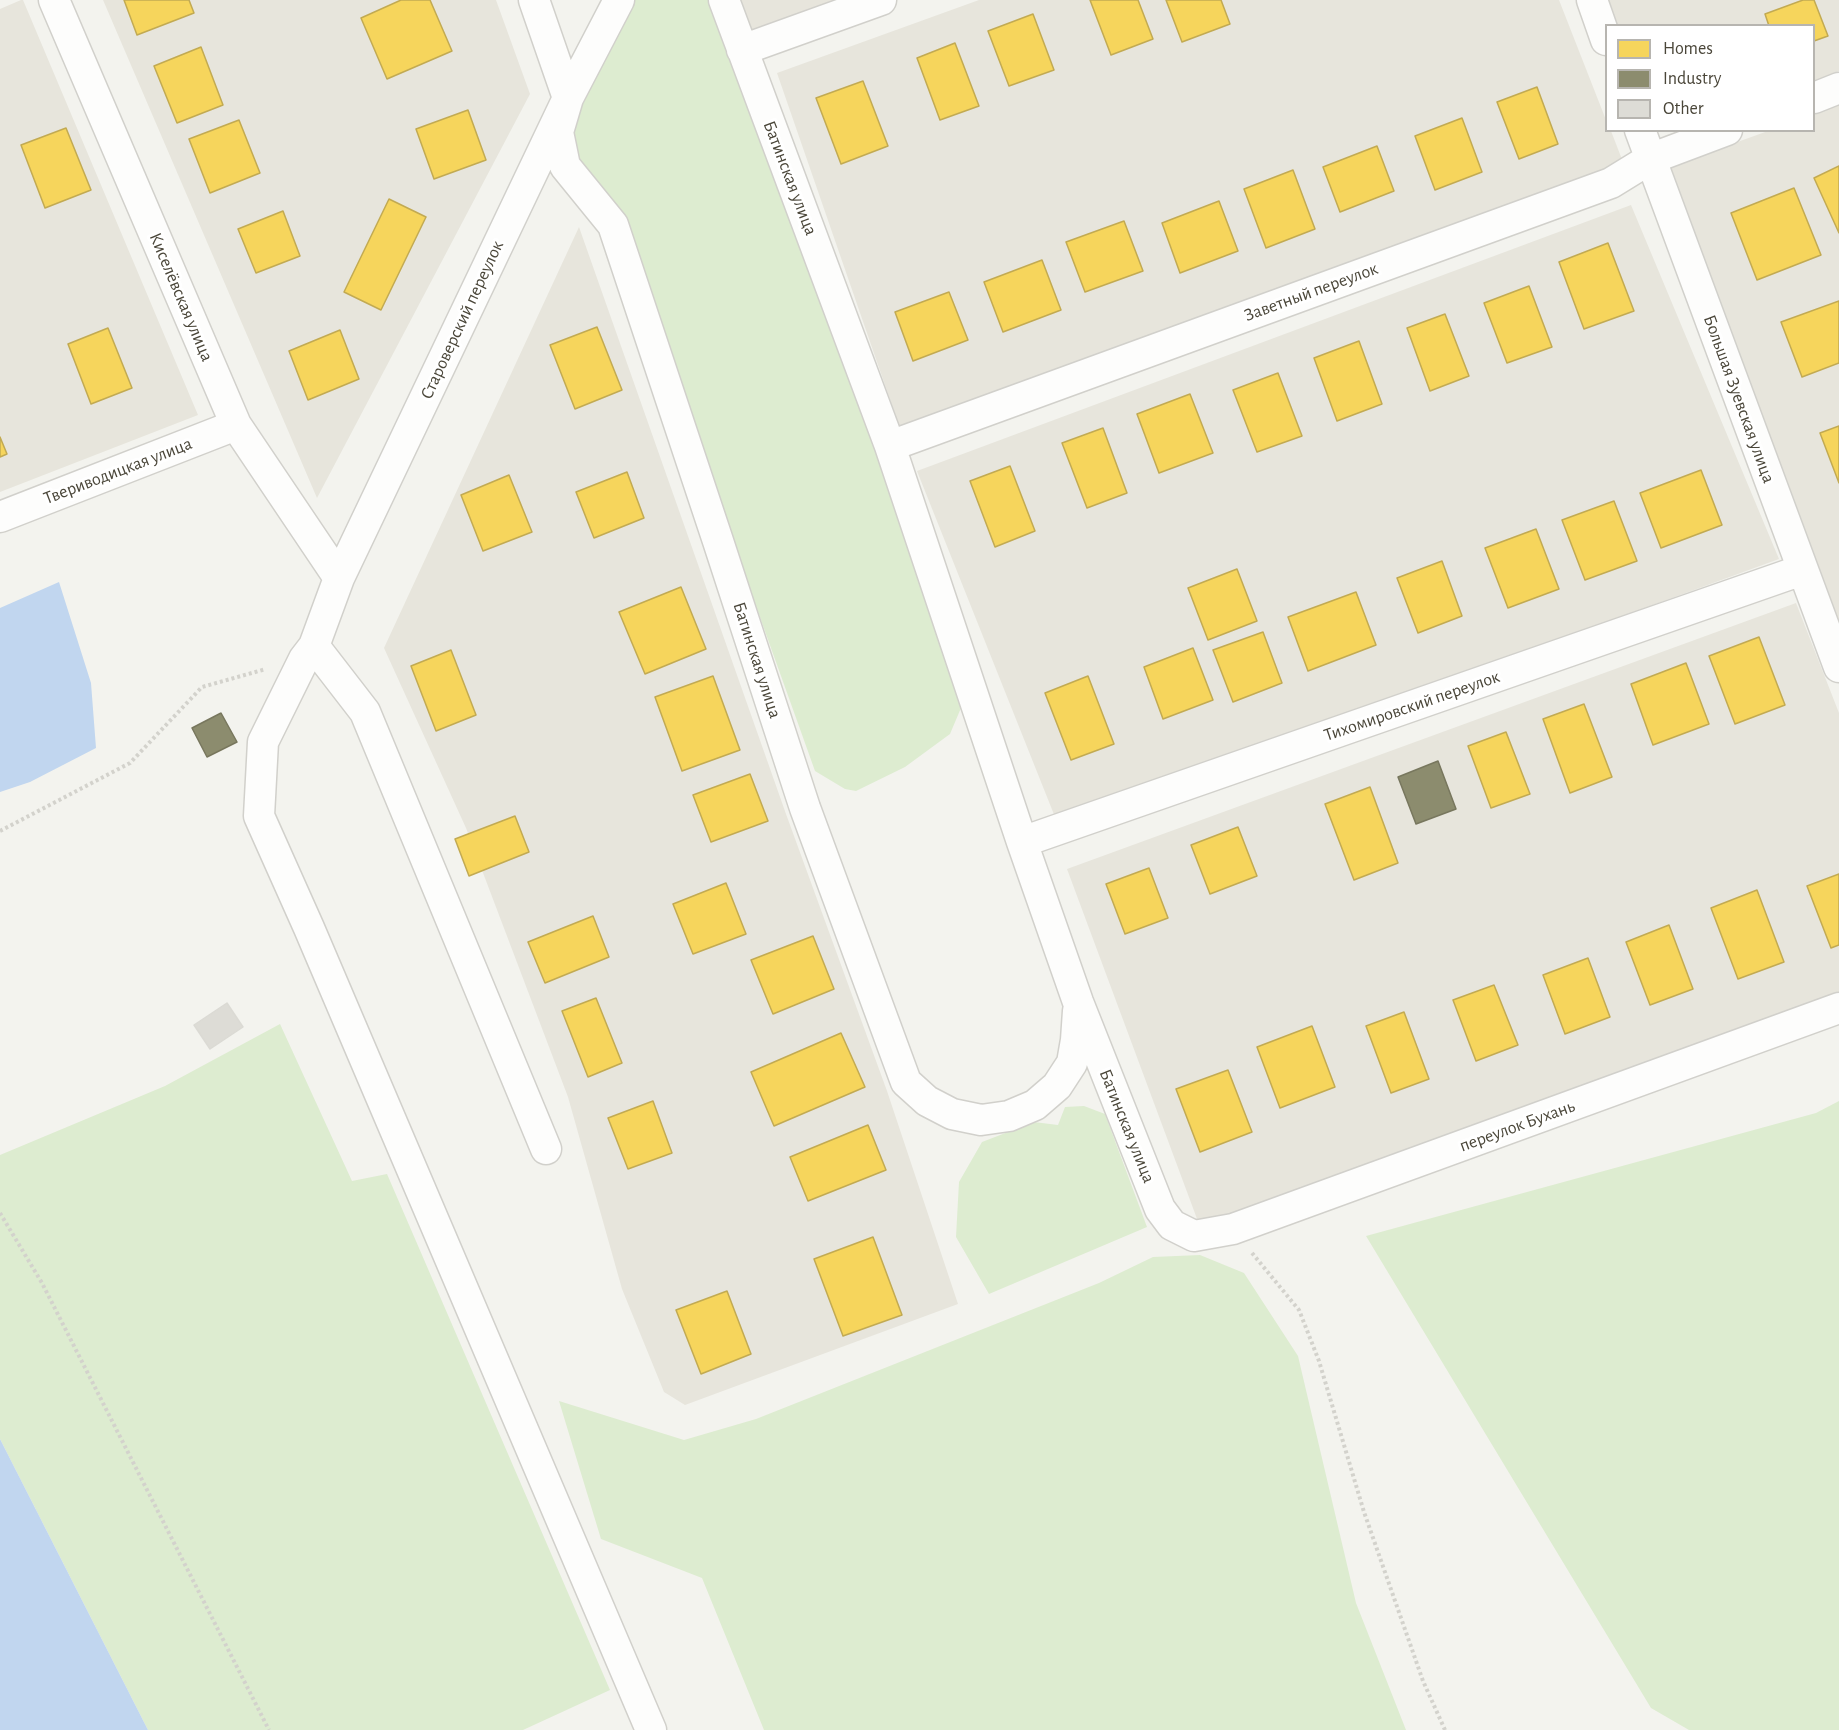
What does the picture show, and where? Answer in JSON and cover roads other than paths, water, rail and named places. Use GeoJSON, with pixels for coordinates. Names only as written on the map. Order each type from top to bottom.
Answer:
{"type":"FeatureCollection","features":[{"type":"Feature","properties":{"kind":"street","name":"Киселёвская улица"},"geometry":{"type":"LineString","coordinates":[[54,0],[236,426],[339,578]]}},
{"type":"Feature","properties":{"kind":"street"},"geometry":{"type":"LineString","coordinates":[[534,0],[568,98]]}},
{"type":"Feature","properties":{"kind":"street","name":"Староверский переулок"},"geometry":{"type":"LineString","coordinates":[[619,0],[568,98],[339,578],[309,652],[263,742],[258,816],[318,950],[651,1730]]}},
{"type":"Feature","properties":{"kind":"street","name":"Батинская улица"},"geometry":{"type":"LineString","coordinates":[[724,0],[890,446],[1078,1002],[1160,1209],[1172,1225],[1194,1236]]}},
{"type":"Feature","properties":{"kind":"street"},"geometry":{"type":"LineString","coordinates":[[742,50],[880,0]]}},
{"type":"Feature","properties":{"kind":"street"},"geometry":{"type":"LineString","coordinates":[[1592,0],[1605,37]]}},
{"type":"Feature","properties":{"kind":"street"},"geometry":{"type":"LineString","coordinates":[[1815,98],[1839,88]]}},
{"type":"Feature","properties":{"kind":"street","name":"Батинская улица"},"geometry":{"type":"LineString","coordinates":[[568,98],[558,132],[566,166],[613,225],[805,808],[906,1082],[927,1101],[952,1114],[981,1120],[1009,1116],[1035,1105],[1057,1086],[1072,1063],[1078,1002]]}},
{"type":"Feature","properties":{"kind":"street","name":"Большая Зуевская улица"},"geometry":{"type":"LineString","coordinates":[[1641,132],[1839,667]]}},
{"type":"Feature","properties":{"kind":"street","name":"Заветный переулок"},"geometry":{"type":"LineString","coordinates":[[890,446],[1611,183],[1650,159],[1722,132]]}},
{"type":"Feature","properties":{"kind":"street","name":"Твериводицкая улица"},"geometry":{"type":"LineString","coordinates":[[0,517],[236,426]]}},
{"type":"Feature","properties":{"kind":"street","name":"Тихомировский переулок"},"geometry":{"type":"LineString","coordinates":[[1022,842],[1802,570]]}},
{"type":"Feature","properties":{"kind":"street"},"geometry":{"type":"LineString","coordinates":[[309,652],[365,712],[546,1149]]}},
{"type":"Feature","properties":{"kind":"street","name":"переулок Бухань"},"geometry":{"type":"LineString","coordinates":[[1194,1236],[1233,1229],[1839,1008]]}},
{"type":"Feature","properties":{"kind":"water"},"geometry":{"type":"Polygon","coordinates":[[[59,582],[91,683],[96,748],[30,782],[0,792],[0,608],[59,582]]]}},
{"type":"Feature","properties":{"kind":"water"},"geometry":{"type":"Polygon","coordinates":[[[0,1439],[148,1730],[0,1730],[0,1439]]]}}]}
